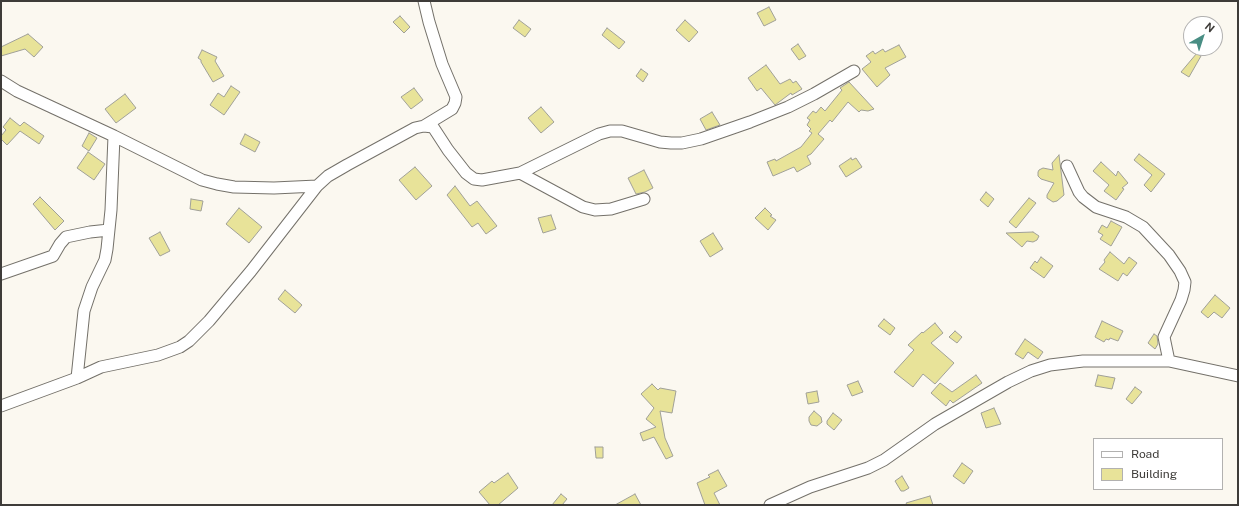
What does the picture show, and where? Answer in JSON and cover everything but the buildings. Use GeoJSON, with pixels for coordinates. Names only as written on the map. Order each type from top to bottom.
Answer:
{"type":"FeatureCollection","features":[{"type":"Feature","properties":{"kind":"street"},"geometry":{"type":"LineString","coordinates":[[1,406],[77,378],[101,367],[158,355],[180,347],[189,341],[209,321],[251,271],[317,186],[328,176],[415,128],[424,126],[452,109],[456,96],[442,64],[424,1]]}},
{"type":"Feature","properties":{"kind":"street"},"geometry":{"type":"LineString","coordinates":[[424,126],[433,127],[448,150],[466,173],[474,179],[482,180],[520,173],[599,134],[610,131],[622,131],[660,142],[671,143],[682,143],[701,139],[788,107],[854,71]]}},
{"type":"Feature","properties":{"kind":"street"},"geometry":{"type":"LineString","coordinates":[[1,81],[17,91],[114,136],[202,180],[234,187],[274,188],[317,186]]}},
{"type":"Feature","properties":{"kind":"street"},"geometry":{"type":"LineString","coordinates":[[77,378],[84,311],[92,287],[105,260],[109,230],[114,136]]}},
{"type":"Feature","properties":{"kind":"street"},"geometry":{"type":"LineString","coordinates":[[1067,166],[1079,192],[1083,197],[1096,207],[1126,217],[1143,227],[1169,254],[1180,272],[1185,282],[1184,290],[1164,337],[1168,361]]}},
{"type":"Feature","properties":{"kind":"street"},"geometry":{"type":"LineString","coordinates":[[520,173],[582,207],[595,210],[610,209],[644,200]]}},
{"type":"Feature","properties":{"kind":"street"},"geometry":{"type":"LineString","coordinates":[[1,274],[53,256],[66,237],[109,230]]}},
{"type":"Feature","properties":{"kind":"street"},"geometry":{"type":"LineString","coordinates":[[770,505],[810,487],[868,468],[884,460],[934,424],[1008,382],[1031,371],[1064,362],[1168,361],[1238,376]]}}]}
